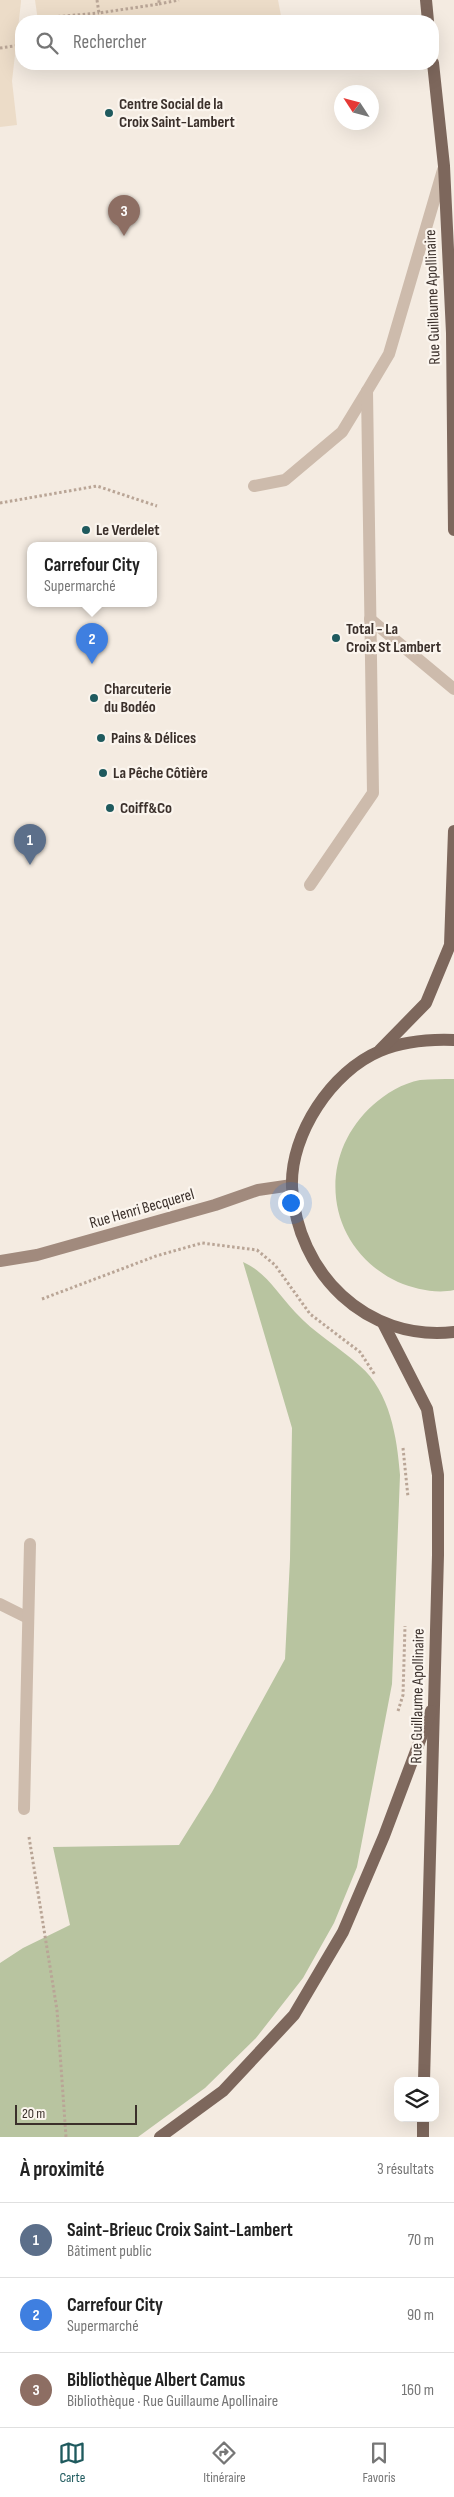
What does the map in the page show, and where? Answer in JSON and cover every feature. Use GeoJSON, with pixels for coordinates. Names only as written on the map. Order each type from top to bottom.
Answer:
{"type":"FeatureCollection","features":[{"type":"Feature","properties":{"kind":"main road"},"geometry":{"type":"LineString","coordinates":[[426,0],[427,15]]}},
{"type":"Feature","properties":{"kind":"main road","name":"Rue Guillaume Apollinaire"},"geometry":{"type":"LineString","coordinates":[[434,70],[444,166],[452,333],[454,530]]}},
{"type":"Feature","properties":{"kind":"main road"},"geometry":{"type":"LineString","coordinates":[[454,831],[450,945],[426,1003],[379,1051],[344,1074],[316,1106],[299,1144],[292,1185],[298,1228],[317,1268],[345,1301],[383,1324],[431,1335],[454,1332]]}},
{"type":"Feature","properties":{"kind":"main road"},"geometry":{"type":"LineString","coordinates":[[379,1051],[421,1039],[454,1040]]}},
{"type":"Feature","properties":{"kind":"main road","name":"Rue Henri Becquerel"},"geometry":{"type":"LineString","coordinates":[[0,1261],[37,1255],[215,1205],[258,1190],[292,1185]]}},
{"type":"Feature","properties":{"kind":"main road","name":"Rue Guillaume Apollinaire"},"geometry":{"type":"LineString","coordinates":[[383,1324],[427,1409],[438,1475],[424,2077]]}},
{"type":"Feature","properties":{"kind":"main road"},"geometry":{"type":"LineString","coordinates":[[160,2137],[223,2091],[294,2015],[343,1932],[384,1836],[434,1702]]}},
{"type":"Feature","properties":{"kind":"main road"},"geometry":{"type":"LineString","coordinates":[[423,2122],[423,2137]]}},
{"type":"Feature","properties":{"kind":"street"},"geometry":{"type":"LineString","coordinates":[[254,486],[285,480],[342,432],[389,354],[444,166]]}},
{"type":"Feature","properties":{"kind":"street"},"geometry":{"type":"LineString","coordinates":[[310,886],[373,792],[367,391]]}},
{"type":"Feature","properties":{"kind":"street"},"geometry":{"type":"LineString","coordinates":[[370,619],[454,689]]}},
{"type":"Feature","properties":{"kind":"street"},"geometry":{"type":"LineString","coordinates":[[24,1809],[30,1544]]}},
{"type":"Feature","properties":{"kind":"street"},"geometry":{"type":"LineString","coordinates":[[0,1604],[28,1618]]}},
{"type":"Feature","properties":{"kind":"path"},"geometry":{"type":"LineString","coordinates":[[97,0],[99,13]]}},
{"type":"Feature","properties":{"kind":"path"},"geometry":{"type":"LineString","coordinates":[[76,15],[179,0]]}},
{"type":"Feature","properties":{"kind":"path"},"geometry":{"type":"LineString","coordinates":[[0,48],[15,46]]}},
{"type":"Feature","properties":{"kind":"path"},"geometry":{"type":"LineString","coordinates":[[0,503],[98,486],[157,506]]}},
{"type":"Feature","properties":{"kind":"path"},"geometry":{"type":"LineString","coordinates":[[42,1299],[156,1256],[202,1243],[256,1250],[275,1264],[310,1314],[360,1352],[377,1376]]}},
{"type":"Feature","properties":{"kind":"path"},"geometry":{"type":"LineString","coordinates":[[402,1447],[408,1504]]}},
{"type":"Feature","properties":{"kind":"path"},"geometry":{"type":"LineString","coordinates":[[398,1714],[403,1695],[406,1618]]}},
{"type":"Feature","properties":{"kind":"path"},"geometry":{"type":"LineString","coordinates":[[24,1809],[57,2010],[66,2137]]}},
{"type":"Feature","properties":{"kind":"green space"},"geometry":{"type":"Polygon","coordinates":[[[454,1079],[454,1290],[433,1291],[418,1289],[398,1282],[374,1267],[355,1247],[343,1225],[336,1201],[336,1175],[342,1150],[354,1126],[373,1105],[389,1093],[414,1081],[454,1079]]]}},
{"type":"Feature","properties":{"kind":"green space"},"geometry":{"type":"Polygon","coordinates":[[[243,1262],[265,1277],[302,1320],[352,1359],[370,1377],[385,1402],[397,1446],[400,1475],[392,1684],[357,1867],[334,1923],[303,1978],[256,2038],[205,2088],[138,2137],[0,2137],[0,1963],[23,1948],[70,1925],[53,1847],[179,1845],[212,1792],[285,1659],[290,1559],[292,1428],[243,1262]]]}},
{"type":"Feature","properties":{"kind":"shaded area"},"geometry":{"type":"Polygon","coordinates":[[[0,0],[21,0],[19,15],[15,15],[15,54],[12,81],[17,125],[0,127],[0,0]]]}},
{"type":"Feature","properties":{"kind":"shaded area"},"geometry":{"type":"Polygon","coordinates":[[[35,0],[278,0],[281,15],[37,15],[35,0]]]}},
{"type":"Feature","properties":{"kind":"place","name":"Centre Social de la Croix Saint-Lambert"},"geometry":{"type":"Point","coordinates":[109,113]}},
{"type":"Feature","properties":{"kind":"place","name":"Bibliothèque Albert Camus"},"geometry":{"type":"Point","coordinates":[124,236]}},
{"type":"Feature","properties":{"kind":"place","name":"Le Verdelet"},"geometry":{"type":"Point","coordinates":[86,530]}},
{"type":"Feature","properties":{"kind":"place","name":"Total - La Croix St Lambert"},"geometry":{"type":"Point","coordinates":[336,638]}},
{"type":"Feature","properties":{"kind":"place","name":"Carrefour City"},"geometry":{"type":"Point","coordinates":[92,664]}},
{"type":"Feature","properties":{"kind":"place","name":"Charcuterie du Bodéo"},"geometry":{"type":"Point","coordinates":[94,698]}},
{"type":"Feature","properties":{"kind":"place","name":"Pains & Délices"},"geometry":{"type":"Point","coordinates":[101,738]}},
{"type":"Feature","properties":{"kind":"place","name":"La Pêche Côtière"},"geometry":{"type":"Point","coordinates":[103,773]}},
{"type":"Feature","properties":{"kind":"place","name":"Coiff&Co"},"geometry":{"type":"Point","coordinates":[110,808]}},
{"type":"Feature","properties":{"kind":"place","name":"Saint-Brieuc Croix Saint-Lambert"},"geometry":{"type":"Point","coordinates":[30,865]}}]}
